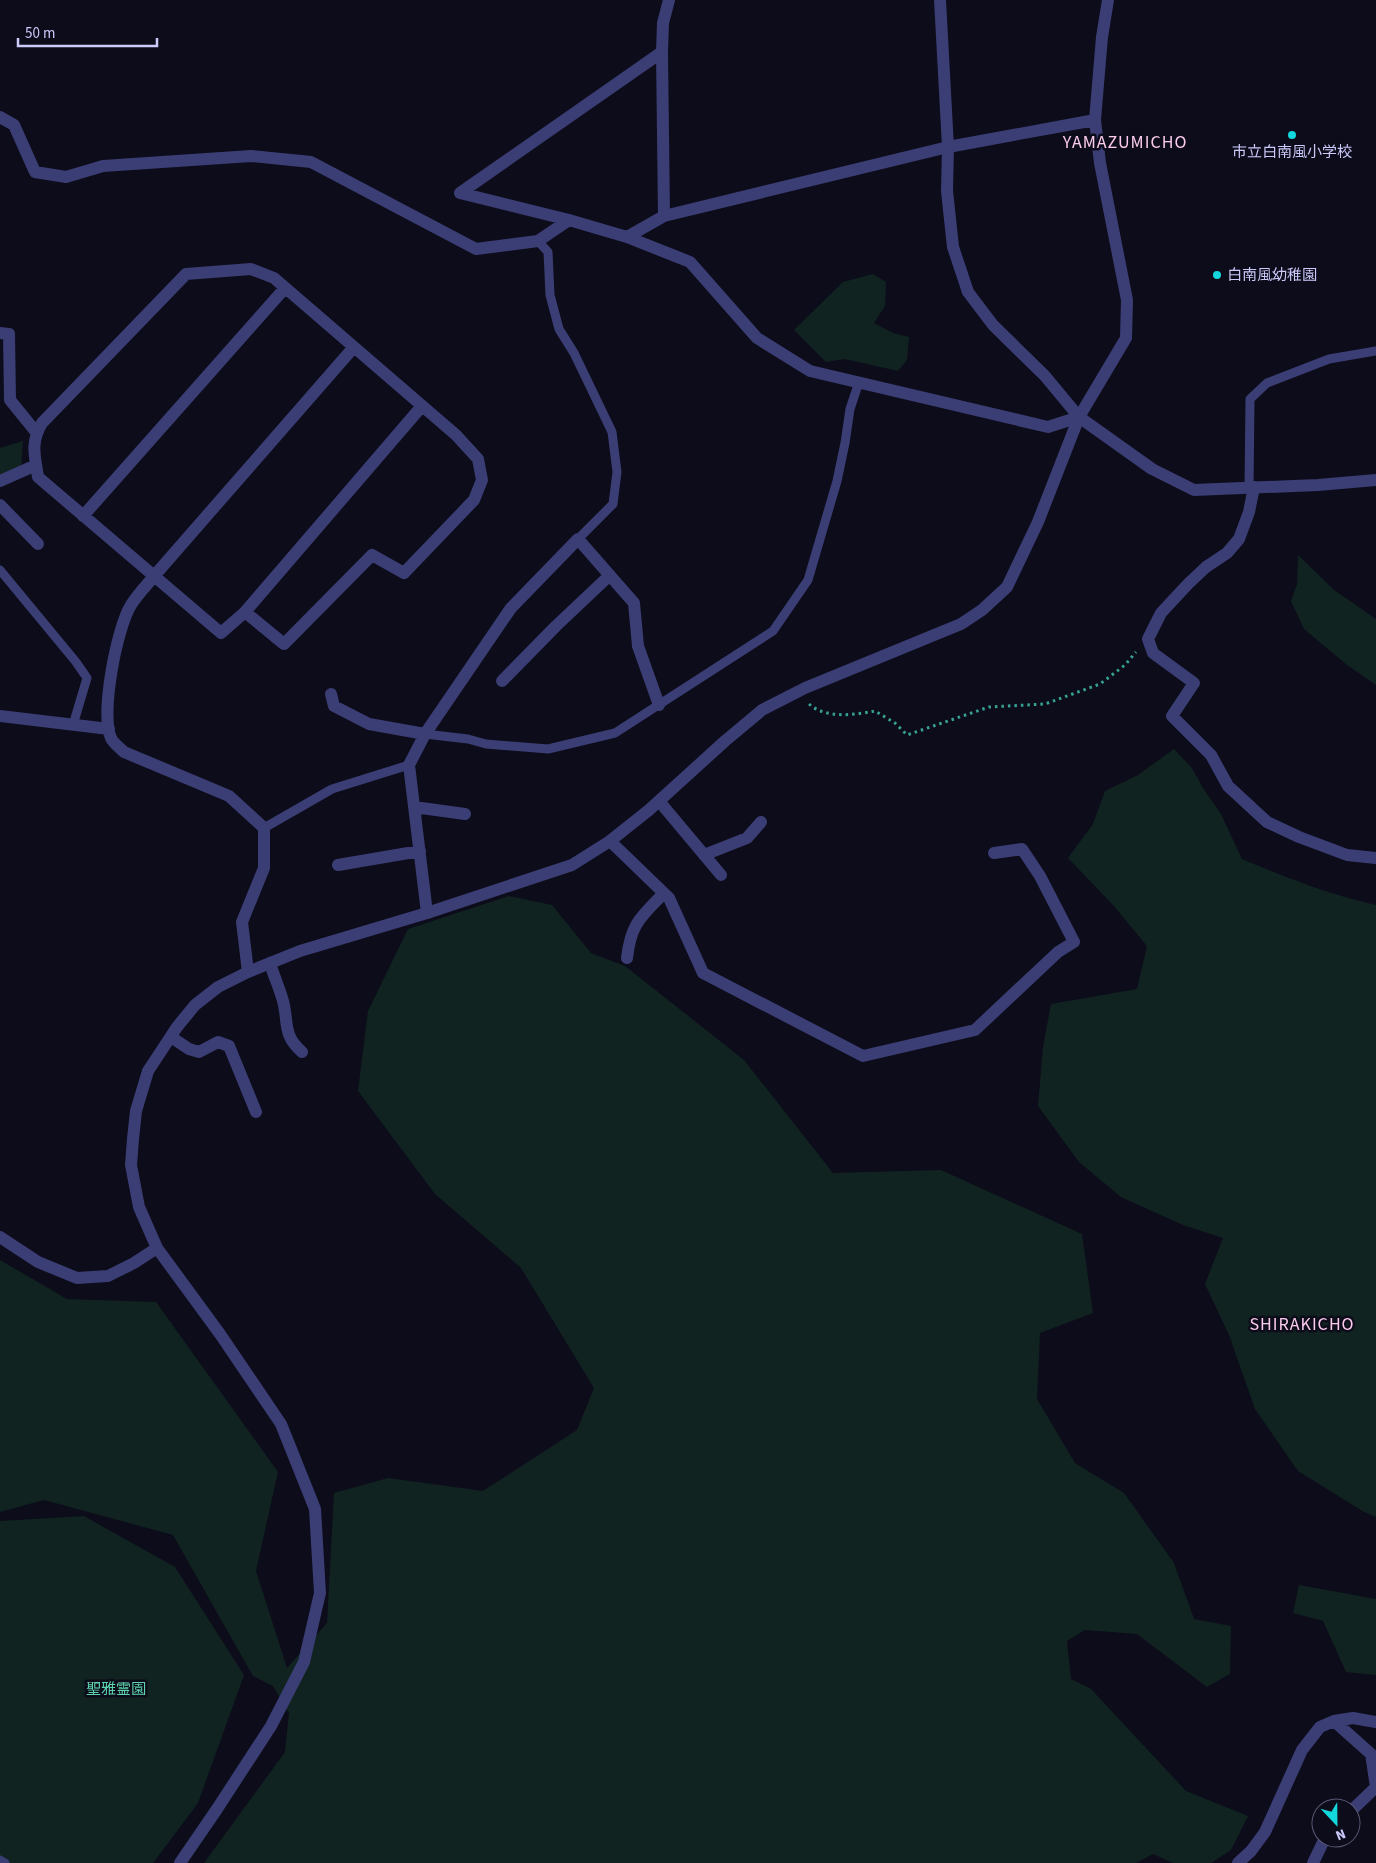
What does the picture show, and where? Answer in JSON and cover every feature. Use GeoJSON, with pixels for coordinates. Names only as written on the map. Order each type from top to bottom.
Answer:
{"type":"FeatureCollection","features":[{"type":"Feature","properties":{"kind":"street"},"geometry":{"type":"LineString","coordinates":[[664,216],[662,52],[663,23],[669,0]]}},
{"type":"Feature","properties":{"kind":"street"},"geometry":{"type":"LineString","coordinates":[[940,0],[948,147],[947,191],[953,247],[968,292],[993,325],[1045,376],[1078,416],[1152,469],[1194,490],[1318,485],[1376,480]]}},
{"type":"Feature","properties":{"kind":"street"},"geometry":{"type":"LineString","coordinates":[[180,1863],[218,1809],[271,1726],[304,1662],[320,1593],[315,1509],[281,1424],[220,1334],[157,1248],[139,1207],[131,1165],[136,1111],[148,1071],[171,1037],[196,1006],[218,987],[248,972],[300,951],[427,913],[572,865],[610,841],[659,801],[762,710],[802,689],[961,624],[982,610],[1006,587],[1038,522],[1078,416],[1126,338],[1127,300],[1100,163],[1095,120],[1102,37],[1108,0]]}},
{"type":"Feature","properties":{"kind":"street"},"geometry":{"type":"LineString","coordinates":[[662,52],[460,193],[570,220],[627,237],[690,262],[757,338],[810,371],[1048,427],[1078,416]]}},
{"type":"Feature","properties":{"kind":"street"},"geometry":{"type":"LineString","coordinates":[[0,117],[14,125],[35,172],[66,177],[103,166],[252,156],[311,162],[476,249],[538,241],[570,220]]}},
{"type":"Feature","properties":{"kind":"street"},"geometry":{"type":"LineString","coordinates":[[627,237],[664,216],[948,147],[1095,120]]}},
{"type":"Feature","properties":{"kind":"street"},"geometry":{"type":"LineString","coordinates":[[245,612],[284,644],[372,555],[404,573],[474,500],[482,480],[478,459],[456,435],[274,278],[251,269],[186,274],[42,423],[36,432],[33,443],[38,478],[155,575],[221,633],[245,612],[422,406]]}},
{"type":"Feature","properties":{"kind":"street"},"geometry":{"type":"LineString","coordinates":[[83,516],[285,288]]}},
{"type":"Feature","properties":{"kind":"street"},"geometry":{"type":"LineString","coordinates":[[0,333],[9,334],[10,400],[36,432]]}},
{"type":"Feature","properties":{"kind":"street"},"geometry":{"type":"LineString","coordinates":[[248,972],[242,922],[264,868],[264,828],[229,796],[124,752],[111,739],[107,720],[111,673],[123,624],[130,606],[354,347]]}},
{"type":"Feature","properties":{"kind":"street"},"geometry":{"type":"LineString","coordinates":[[0,481],[36,465]]}},
{"type":"Feature","properties":{"kind":"street"},"geometry":{"type":"LineString","coordinates":[[1252,488],[1248,512],[1239,539],[1227,553],[1206,567],[1160,613],[1148,639],[1153,653],[1194,683],[1172,716],[1211,755],[1228,786],[1267,822],[1299,837],[1347,855],[1376,858]]}},
{"type":"Feature","properties":{"kind":"street"},"geometry":{"type":"LineString","coordinates":[[0,505],[38,544]]}},
{"type":"Feature","properties":{"kind":"street"},"geometry":{"type":"LineString","coordinates":[[427,913],[409,765],[425,734],[511,608],[578,539],[634,603],[638,646],[659,705]]}},
{"type":"Feature","properties":{"kind":"street"},"geometry":{"type":"LineString","coordinates":[[502,681],[610,575]]}},
{"type":"Feature","properties":{"kind":"street"},"geometry":{"type":"LineString","coordinates":[[331,694],[334,706],[369,724],[425,734]]}},
{"type":"Feature","properties":{"kind":"street"},"geometry":{"type":"LineString","coordinates":[[0,716],[109,729]]}},
{"type":"Feature","properties":{"kind":"street"},"geometry":{"type":"LineString","coordinates":[[659,801],[721,875]]}},
{"type":"Feature","properties":{"kind":"street"},"geometry":{"type":"LineString","coordinates":[[414,807],[465,814]]}},
{"type":"Feature","properties":{"kind":"street"},"geometry":{"type":"LineString","coordinates":[[704,855],[747,838],[761,822]]}},
{"type":"Feature","properties":{"kind":"street"},"geometry":{"type":"LineString","coordinates":[[610,841],[669,898],[704,973],[863,1056],[975,1030],[1058,952],[1074,942],[1040,876],[1022,849],[994,854]]}},
{"type":"Feature","properties":{"kind":"street"},"geometry":{"type":"LineString","coordinates":[[338,865],[420,851]]}},
{"type":"Feature","properties":{"kind":"street"},"geometry":{"type":"LineString","coordinates":[[627,958],[629,941],[636,924],[664,893]]}},
{"type":"Feature","properties":{"kind":"street"},"geometry":{"type":"LineString","coordinates":[[270,963],[284,1005],[286,1027],[293,1043],[302,1052]]}},
{"type":"Feature","properties":{"kind":"street"},"geometry":{"type":"LineString","coordinates":[[171,1037],[190,1049],[199,1052],[218,1042],[229,1046],[256,1112]]}},
{"type":"Feature","properties":{"kind":"street"},"geometry":{"type":"LineString","coordinates":[[0,1237],[38,1262],[78,1278],[108,1276],[157,1248]]}},
{"type":"Feature","properties":{"kind":"street"},"geometry":{"type":"LineString","coordinates":[[1238,1863],[1251,1851],[1265,1832],[1302,1750],[1320,1727],[1334,1721],[1353,1718],[1376,1722]]}},
{"type":"Feature","properties":{"kind":"street"},"geometry":{"type":"LineString","coordinates":[[1334,1721],[1371,1754],[1376,1787],[1361,1801]]}},
{"type":"Feature","properties":{"kind":"street"},"geometry":{"type":"LineString","coordinates":[[1313,1863],[1320,1848]]}},
{"type":"Feature","properties":{"kind":"lane"},"geometry":{"type":"LineString","coordinates":[[538,241],[548,252],[550,295],[559,329],[574,353],[612,432],[618,472],[613,504],[578,539]]}},
{"type":"Feature","properties":{"kind":"lane"},"geometry":{"type":"LineString","coordinates":[[1252,488],[1250,399],[1267,383],[1330,358],[1376,351]]}},
{"type":"Feature","properties":{"kind":"lane"},"geometry":{"type":"LineString","coordinates":[[425,734],[468,739],[486,744],[548,749],[615,733],[773,631],[808,580],[837,481],[850,409],[859,382]]}},
{"type":"Feature","properties":{"kind":"lane"},"geometry":{"type":"LineString","coordinates":[[0,570],[87,678],[73,725]]}},
{"type":"Feature","properties":{"kind":"lane"},"geometry":{"type":"LineString","coordinates":[[264,828],[332,788],[409,765]]}},
{"type":"Feature","properties":{"kind":"lane"},"geometry":{"type":"LineString","coordinates":[[0,1860],[5,1863]]}},
{"type":"Feature","properties":{"kind":"path"},"geometry":{"type":"LineString","coordinates":[[802,689],[807,702],[813,708],[835,715],[875,711],[895,723],[907,735],[989,707],[1046,704],[1100,684],[1125,665],[1148,639]]}},
{"type":"Feature","properties":{"kind":"green space"},"geometry":{"type":"Polygon","coordinates":[[[873,274],[886,282],[885,306],[874,323],[893,333],[909,337],[907,360],[898,371],[845,359],[826,362],[794,330],[843,282],[873,274]]]}},
{"type":"Feature","properties":{"kind":"green space"},"geometry":{"type":"Polygon","coordinates":[[[23,441],[21,469],[0,479],[0,448],[23,441]]]}},
{"type":"Feature","properties":{"kind":"green space"},"geometry":{"type":"Polygon","coordinates":[[[1298,555],[1334,590],[1376,619],[1376,685],[1347,665],[1304,629],[1291,601],[1297,584],[1298,555]]]}},
{"type":"Feature","properties":{"kind":"green space"},"geometry":{"type":"Polygon","coordinates":[[[1174,749],[1192,768],[1221,814],[1242,859],[1325,891],[1376,905],[1376,1517],[1364,1512],[1298,1471],[1255,1409],[1229,1335],[1205,1284],[1223,1238],[1183,1225],[1121,1197],[1079,1162],[1038,1106],[1043,1047],[1051,1004],[1137,989],[1147,946],[1113,905],[1068,858],[1093,824],[1105,791],[1138,775],[1174,749]]]}},
{"type":"Feature","properties":{"kind":"green space"},"geometry":{"type":"Polygon","coordinates":[[[509,896],[552,905],[591,953],[625,966],[744,1060],[833,1173],[941,1170],[1082,1234],[1093,1313],[1040,1333],[1037,1399],[1075,1463],[1124,1493],[1174,1563],[1194,1619],[1231,1626],[1230,1674],[1207,1687],[1137,1634],[1085,1630],[1067,1641],[1071,1679],[1091,1689],[1186,1791],[1248,1816],[1231,1850],[1211,1863],[1173,1863],[1153,1854],[1136,1863],[204,1863],[285,1752],[289,1713],[273,1686],[253,1676],[173,1535],[44,1500],[0,1512],[0,1260],[67,1299],[156,1302],[278,1472],[256,1571],[287,1668],[327,1623],[334,1493],[388,1478],[483,1491],[577,1430],[594,1388],[521,1268],[435,1194],[358,1091],[368,1011],[408,929],[509,896]]]}},
{"type":"Feature","properties":{"kind":"green space","name":"聖雅霊園"},"geometry":{"type":"Polygon","coordinates":[[[84,1516],[175,1567],[244,1675],[198,1803],[153,1863],[0,1863],[0,1521],[84,1516]]]}},
{"type":"Feature","properties":{"kind":"green space"},"geometry":{"type":"Polygon","coordinates":[[[1299,1585],[1376,1599],[1376,1675],[1346,1672],[1323,1621],[1293,1613],[1299,1585]]]}},
{"type":"Feature","properties":{"kind":"place","name":"市立白南風小学校"},"geometry":{"type":"Point","coordinates":[1292,135]}},
{"type":"Feature","properties":{"kind":"place","name":"白南風幼稚園"},"geometry":{"type":"Point","coordinates":[1217,275]}},
{"type":"Feature","properties":{"kind":"district","name":"YAMAZUMICHO"},"geometry":{"type":"Point","coordinates":[1125,142]}},
{"type":"Feature","properties":{"kind":"district","name":"SHIRAKICHO"},"geometry":{"type":"Point","coordinates":[1302,1324]}}]}
